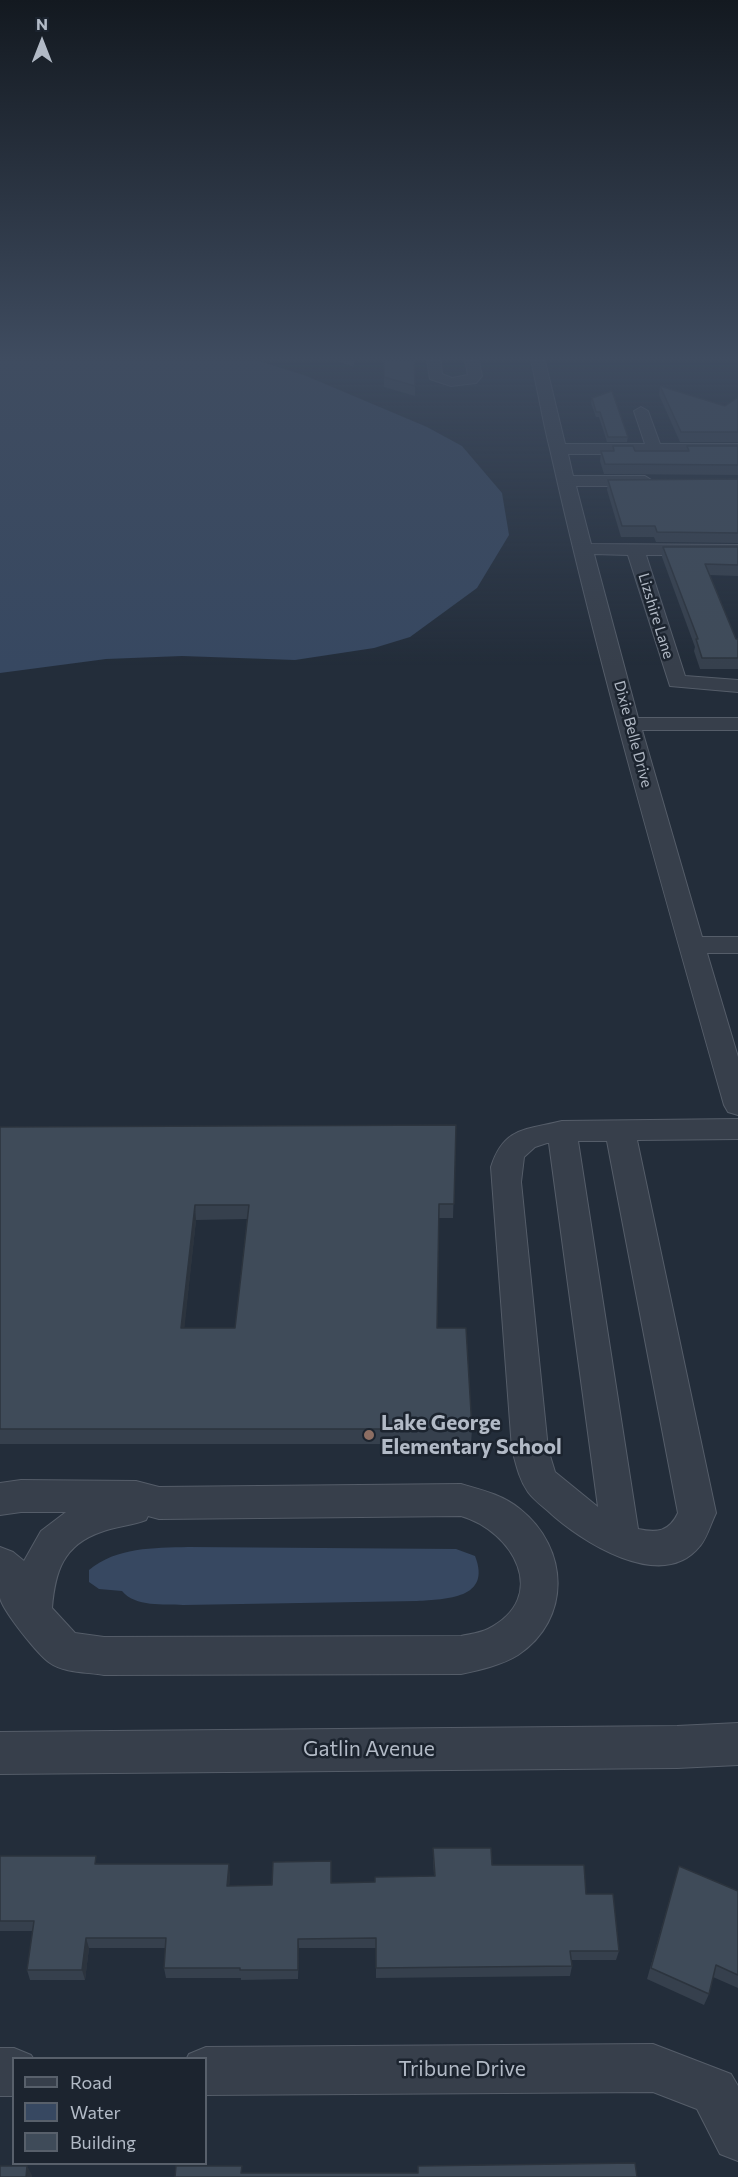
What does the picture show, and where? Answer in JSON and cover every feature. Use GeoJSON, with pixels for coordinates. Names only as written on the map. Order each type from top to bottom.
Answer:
{"type":"FeatureCollection","features":[{"type":"Feature","properties":{"kind":"street","name":"Dixie Belle Drive"},"geometry":{"type":"LineString","coordinates":[[561,463],[630,724],[738,1105]]}},
{"type":"Feature","properties":{"kind":"street"},"geometry":{"type":"LineString","coordinates":[[566,481],[658,481]]}},
{"type":"Feature","properties":{"kind":"street"},"geometry":{"type":"LineString","coordinates":[[583,549],[738,550]]}},
{"type":"Feature","properties":{"kind":"street","name":"Lizshire Lane"},"geometry":{"type":"LineString","coordinates":[[635,549],[677,682],[738,686]]}},
{"type":"Feature","properties":{"kind":"street"},"geometry":{"type":"LineString","coordinates":[[630,724],[738,724]]}},
{"type":"Feature","properties":{"kind":"street"},"geometry":{"type":"LineString","coordinates":[[691,945],[738,945]]}},
{"type":"Feature","properties":{"kind":"street"},"geometry":{"type":"LineString","coordinates":[[620,1130],[697,1513],[692,1530],[683,1540],[667,1547],[650,1549],[621,1542],[596,1528],[550,1491],[540,1479],[530,1449],[506,1182],[506,1160],[509,1152],[528,1138],[562,1131],[620,1130],[738,1129]]}},
{"type":"Feature","properties":{"kind":"street"},"geometry":{"type":"LineString","coordinates":[[562,1131],[621,1542]]}},
{"type":"Feature","properties":{"kind":"street"},"geometry":{"type":"LineString","coordinates":[[0,1499],[21,1496],[125,1496],[159,1503],[461,1500],[487,1507],[507,1521],[527,1540],[538,1562],[541,1587],[535,1609],[504,1641],[461,1655],[83,1655],[64,1650],[32,1616],[21,1601],[10,1573],[0,1564]]}},
{"type":"Feature","properties":{"kind":"street"},"geometry":{"type":"LineString","coordinates":[[32,1616],[39,1569],[64,1533],[77,1523],[104,1513],[137,1509],[159,1503]]}},
{"type":"Feature","properties":{"kind":"street","name":"Gatlin Avenue"},"geometry":{"type":"LineString","coordinates":[[0,1753],[676,1747],[738,1744]]}},
{"type":"Feature","properties":{"kind":"street","name":"Tribune Drive"},"geometry":{"type":"LineString","coordinates":[[207,2070],[653,2068],[714,2091],[738,2136]]}},
{"type":"Feature","properties":{"kind":"water"},"geometry":{"type":"Polygon","coordinates":[[[0,463],[476,463],[502,493],[509,535],[477,588],[410,637],[374,648],[295,660],[182,656],[106,659],[0,673],[0,463]]]}},
{"type":"Feature","properties":{"kind":"water"},"geometry":{"type":"Polygon","coordinates":[[[188,1547],[456,1549],[475,1556],[479,1570],[477,1581],[472,1589],[463,1594],[417,1601],[159,1604],[134,1600],[122,1591],[99,1589],[89,1582],[89,1570],[111,1557],[136,1550],[188,1547]]]}},
{"type":"Feature","properties":{"kind":"building"},"geometry":{"type":"Polygon","coordinates":[[[605,463],[738,463],[738,465],[605,463]]]}},
{"type":"Feature","properties":{"kind":"building"},"geometry":{"type":"Polygon","coordinates":[[[738,479],[738,533],[657,532],[655,526],[622,526],[608,480],[738,479]]]}},
{"type":"Feature","properties":{"kind":"building"},"geometry":{"type":"Polygon","coordinates":[[[663,547],[738,547],[738,565],[705,564],[736,639],[738,639],[738,658],[702,658],[696,639],[698,639],[663,547]]]}},
{"type":"Feature","properties":{"kind":"building"},"geometry":{"type":"Polygon","coordinates":[[[456,1125],[454,1204],[439,1204],[437,1328],[466,1328],[472,1429],[0,1429],[0,1127],[456,1125]],[[195,1205],[181,1328],[235,1328],[249,1205],[195,1205]]]}},
{"type":"Feature","properties":{"kind":"building"},"geometry":{"type":"Polygon","coordinates":[[[433,1848],[491,1848],[492,1865],[584,1865],[586,1894],[613,1894],[619,1951],[570,1951],[572,1966],[376,1968],[376,1938],[298,1939],[298,1970],[240,1970],[240,1968],[164,1968],[166,1938],[86,1938],[82,1970],[27,1970],[34,1921],[0,1921],[0,1856],[96,1856],[95,1864],[229,1864],[227,1886],[272,1885],[273,1862],[331,1861],[331,1883],[375,1882],[375,1877],[435,1876],[433,1848]]]}},
{"type":"Feature","properties":{"kind":"building"},"geometry":{"type":"Polygon","coordinates":[[[679,1866],[738,1891],[738,1975],[716,1965],[709,1994],[651,1968],[679,1866]]]}},
{"type":"Feature","properties":{"kind":"building"},"geometry":{"type":"Polygon","coordinates":[[[635,2163],[637,2177],[175,2177],[176,2166],[242,2166],[241,2173],[418,2173],[418,2166],[635,2163]]]}},
{"type":"Feature","properties":{"kind":"building"},"geometry":{"type":"Polygon","coordinates":[[[0,2166],[27,2166],[26,2177],[0,2177],[0,2166]]]}},
{"type":"Feature","properties":{"kind":"place","name":"Lake George Elementary School"},"geometry":{"type":"Point","coordinates":[369,1435]}}]}
